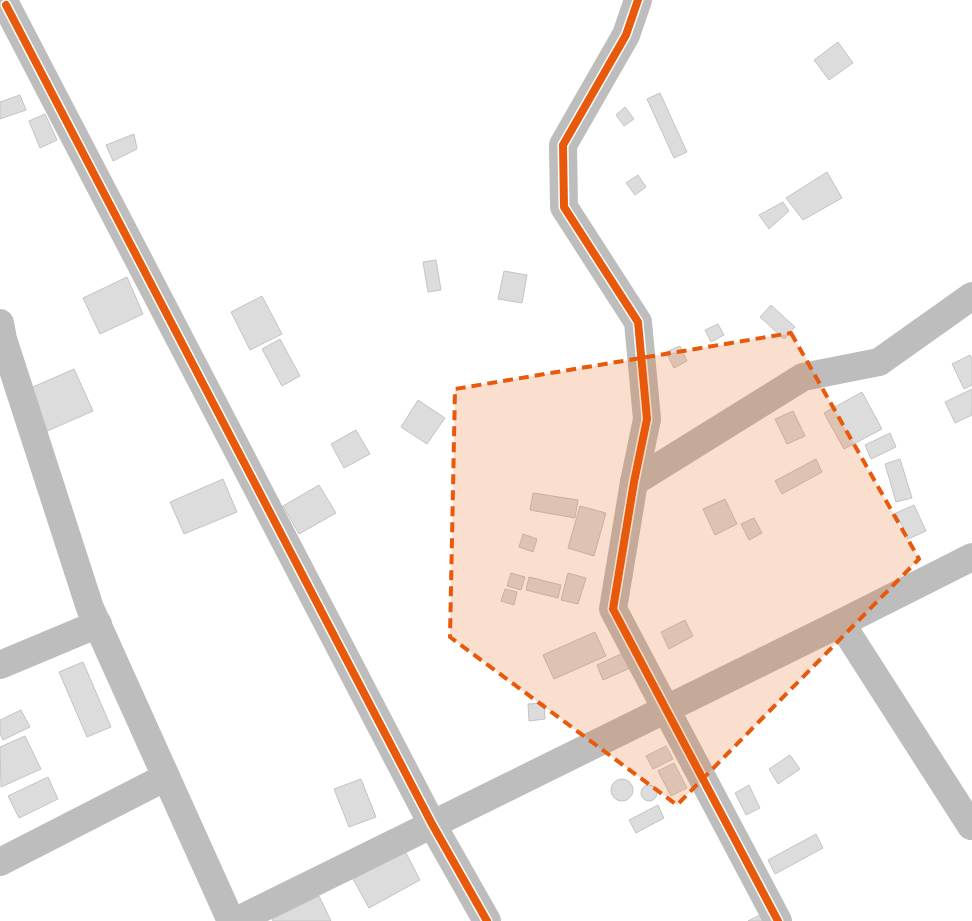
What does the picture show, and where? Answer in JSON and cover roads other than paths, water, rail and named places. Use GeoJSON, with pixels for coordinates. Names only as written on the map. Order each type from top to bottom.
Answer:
{"type":"FeatureCollection","features":[{"type":"Feature","properties":{"kind":"street"},"geometry":{"type":"LineString","coordinates":[[638,0],[626,35],[563,145],[564,207],[638,322],[647,419],[634,482],[613,609],[778,921]]}},
{"type":"Feature","properties":{"kind":"street"},"geometry":{"type":"LineString","coordinates":[[6,5],[432,824],[487,921]]}},
{"type":"Feature","properties":{"kind":"street"},"geometry":{"type":"LineString","coordinates":[[634,482],[803,378],[879,362],[972,296]]}},
{"type":"Feature","properties":{"kind":"street"},"geometry":{"type":"LineString","coordinates":[[0,322],[3,339],[90,608],[231,921]]}},
{"type":"Feature","properties":{"kind":"street"},"geometry":{"type":"LineString","coordinates":[[236,921],[972,557]]}},
{"type":"Feature","properties":{"kind":"street"},"geometry":{"type":"LineString","coordinates":[[842,622],[971,826]]}},
{"type":"Feature","properties":{"kind":"street"},"geometry":{"type":"LineString","coordinates":[[0,665],[98,624]]}},
{"type":"Feature","properties":{"kind":"street"},"geometry":{"type":"LineString","coordinates":[[0,862],[166,777]]}}]}
